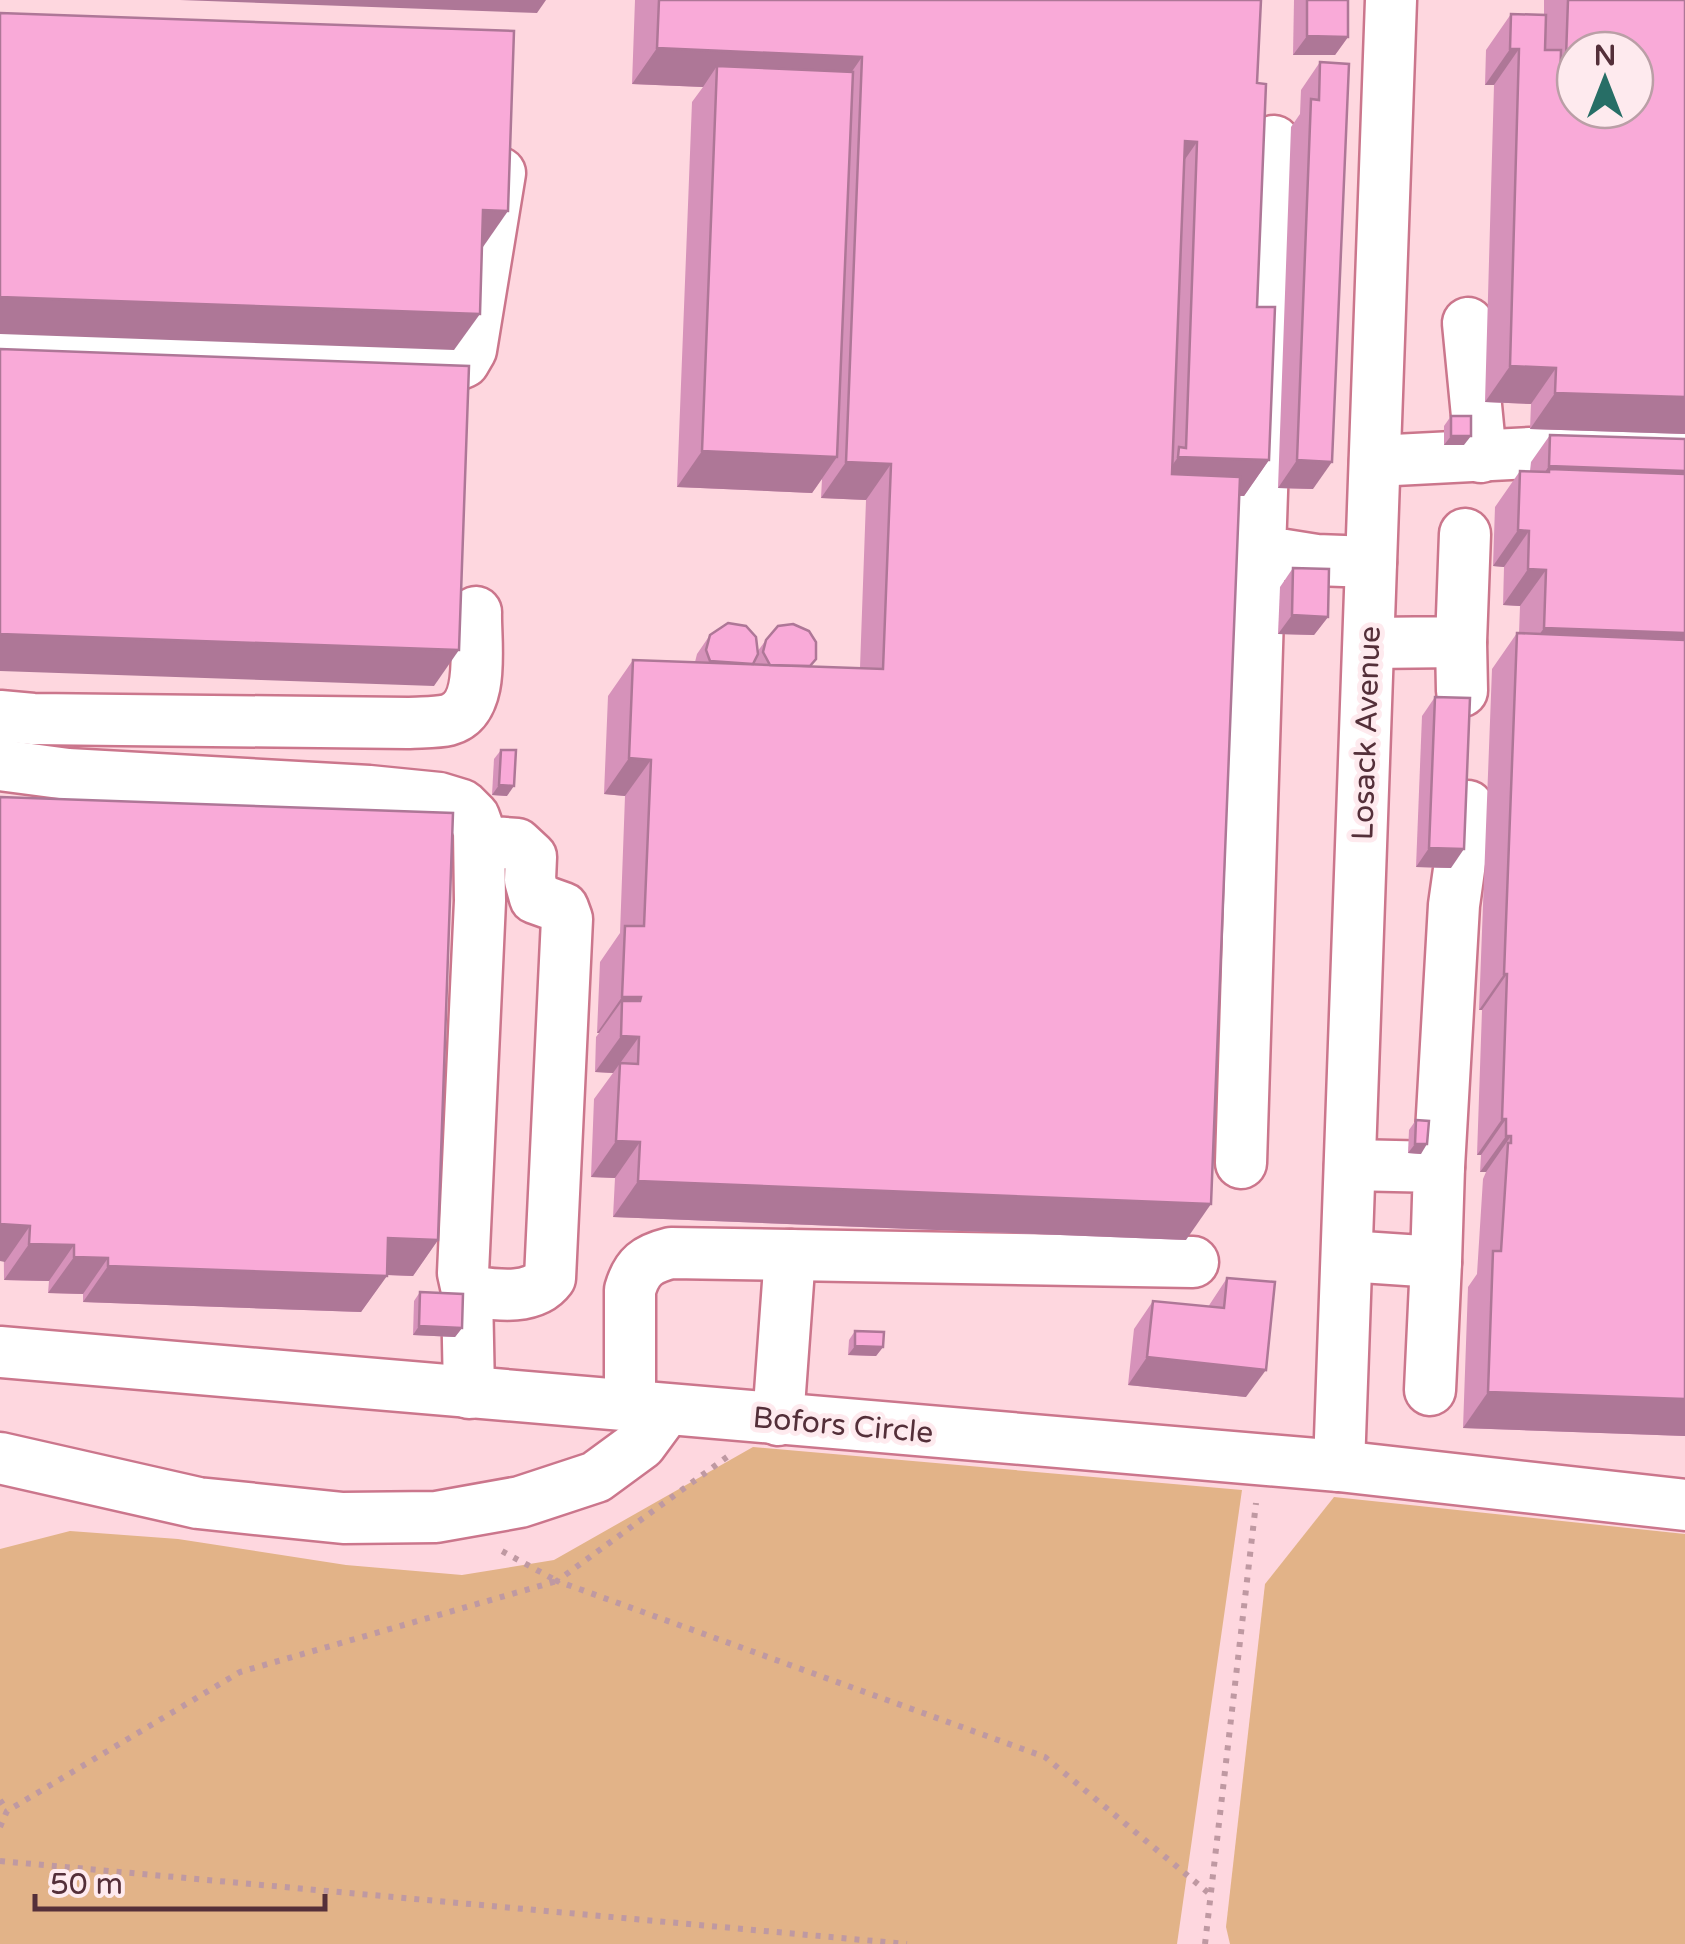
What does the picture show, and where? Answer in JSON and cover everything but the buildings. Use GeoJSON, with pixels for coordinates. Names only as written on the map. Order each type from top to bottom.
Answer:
{"type":"FeatureCollection","features":[{"type":"Feature","properties":{"kind":"street","name":"Losack Avenue"},"geometry":{"type":"LineString","coordinates":[[1340,1466],[1392,0]]}},
{"type":"Feature","properties":{"kind":"street"},"geometry":{"type":"LineString","coordinates":[[0,346],[450,368],[464,362],[472,350],[506,130]]}},
{"type":"Feature","properties":{"kind":"street"},"geometry":{"type":"LineString","coordinates":[[1240,1163],[1274,141]]}},
{"type":"Feature","properties":{"kind":"street"},"geometry":{"type":"LineString","coordinates":[[1468,323],[1481,457]]}},
{"type":"Feature","properties":{"kind":"street"},"geometry":{"type":"LineString","coordinates":[[1375,461],[1530,454],[1685,458]]}},
{"type":"Feature","properties":{"kind":"street"},"geometry":{"type":"LineString","coordinates":[[1462,690],[1466,534]]}},
{"type":"Feature","properties":{"kind":"street"},"geometry":{"type":"LineString","coordinates":[[1260,552],[1372,562]]}},
{"type":"Feature","properties":{"kind":"street"},"geometry":{"type":"LineString","coordinates":[[0,716],[33,720],[349,723],[450,720],[467,708],[474,691],[476,612]]}},
{"type":"Feature","properties":{"kind":"street"},"geometry":{"type":"LineString","coordinates":[[1369,643],[1461,642]]}},
{"type":"Feature","properties":{"kind":"street"},"geometry":{"type":"LineString","coordinates":[[0,765],[68,774],[440,798],[462,804],[474,817],[480,840],[464,1255],[469,1393]]}},
{"type":"Feature","properties":{"kind":"street"},"geometry":{"type":"LineString","coordinates":[[1430,1390],[1454,905],[1468,806]]}},
{"type":"Feature","properties":{"kind":"street"},"geometry":{"type":"LineString","coordinates":[[467,1291],[513,1294],[536,1289],[550,1278],[567,942],[563,908],[534,898],[531,856],[518,844],[480,840]]}},
{"type":"Feature","properties":{"kind":"street"},"geometry":{"type":"LineString","coordinates":[[1350,1166],[1439,1167]]}},
{"type":"Feature","properties":{"kind":"street"},"geometry":{"type":"LineString","coordinates":[[0,1458],[198,1503],[343,1518],[436,1516],[520,1502],[596,1477],[641,1444],[648,1409],[630,1290],[635,1274],[648,1259],[671,1253],[1193,1262]]}},
{"type":"Feature","properties":{"kind":"street"},"geometry":{"type":"LineString","coordinates":[[778,1420],[790,1255]]}},
{"type":"Feature","properties":{"kind":"street"},"geometry":{"type":"LineString","coordinates":[[1347,1256],[1436,1262]]}},
{"type":"Feature","properties":{"kind":"street","name":"Bofors Circle"},"geometry":{"type":"LineString","coordinates":[[0,1352],[1340,1466],[1685,1505]]}},
{"type":"Feature","properties":{"kind":"path"},"geometry":{"type":"LineString","coordinates":[[0,1827],[7,1811],[240,1672],[558,1581],[778,1420]]}},
{"type":"Feature","properties":{"kind":"path"},"geometry":{"type":"LineString","coordinates":[[1205,1944],[1261,1460]]}},
{"type":"Feature","properties":{"kind":"path"},"geometry":{"type":"LineString","coordinates":[[436,1516],[558,1581],[1044,1757],[1211,1895]]}},
{"type":"Feature","properties":{"kind":"path"},"geometry":{"type":"LineString","coordinates":[[0,1800],[7,1811]]}},
{"type":"Feature","properties":{"kind":"path"},"geometry":{"type":"LineString","coordinates":[[0,1862],[906,1944]]}},
{"type":"Feature","properties":{"kind":"shaded area"},"geometry":{"type":"Polygon","coordinates":[[[753,1447],[1242,1490],[1177,1944],[0,1944],[0,1549],[70,1531],[178,1539],[346,1565],[462,1575],[554,1560],[753,1447]]]}},
{"type":"Feature","properties":{"kind":"shaded area"},"geometry":{"type":"Polygon","coordinates":[[[1334,1497],[1685,1534],[1685,1944],[1230,1944],[1226,1927],[1265,1584],[1334,1497]]]}}]}
